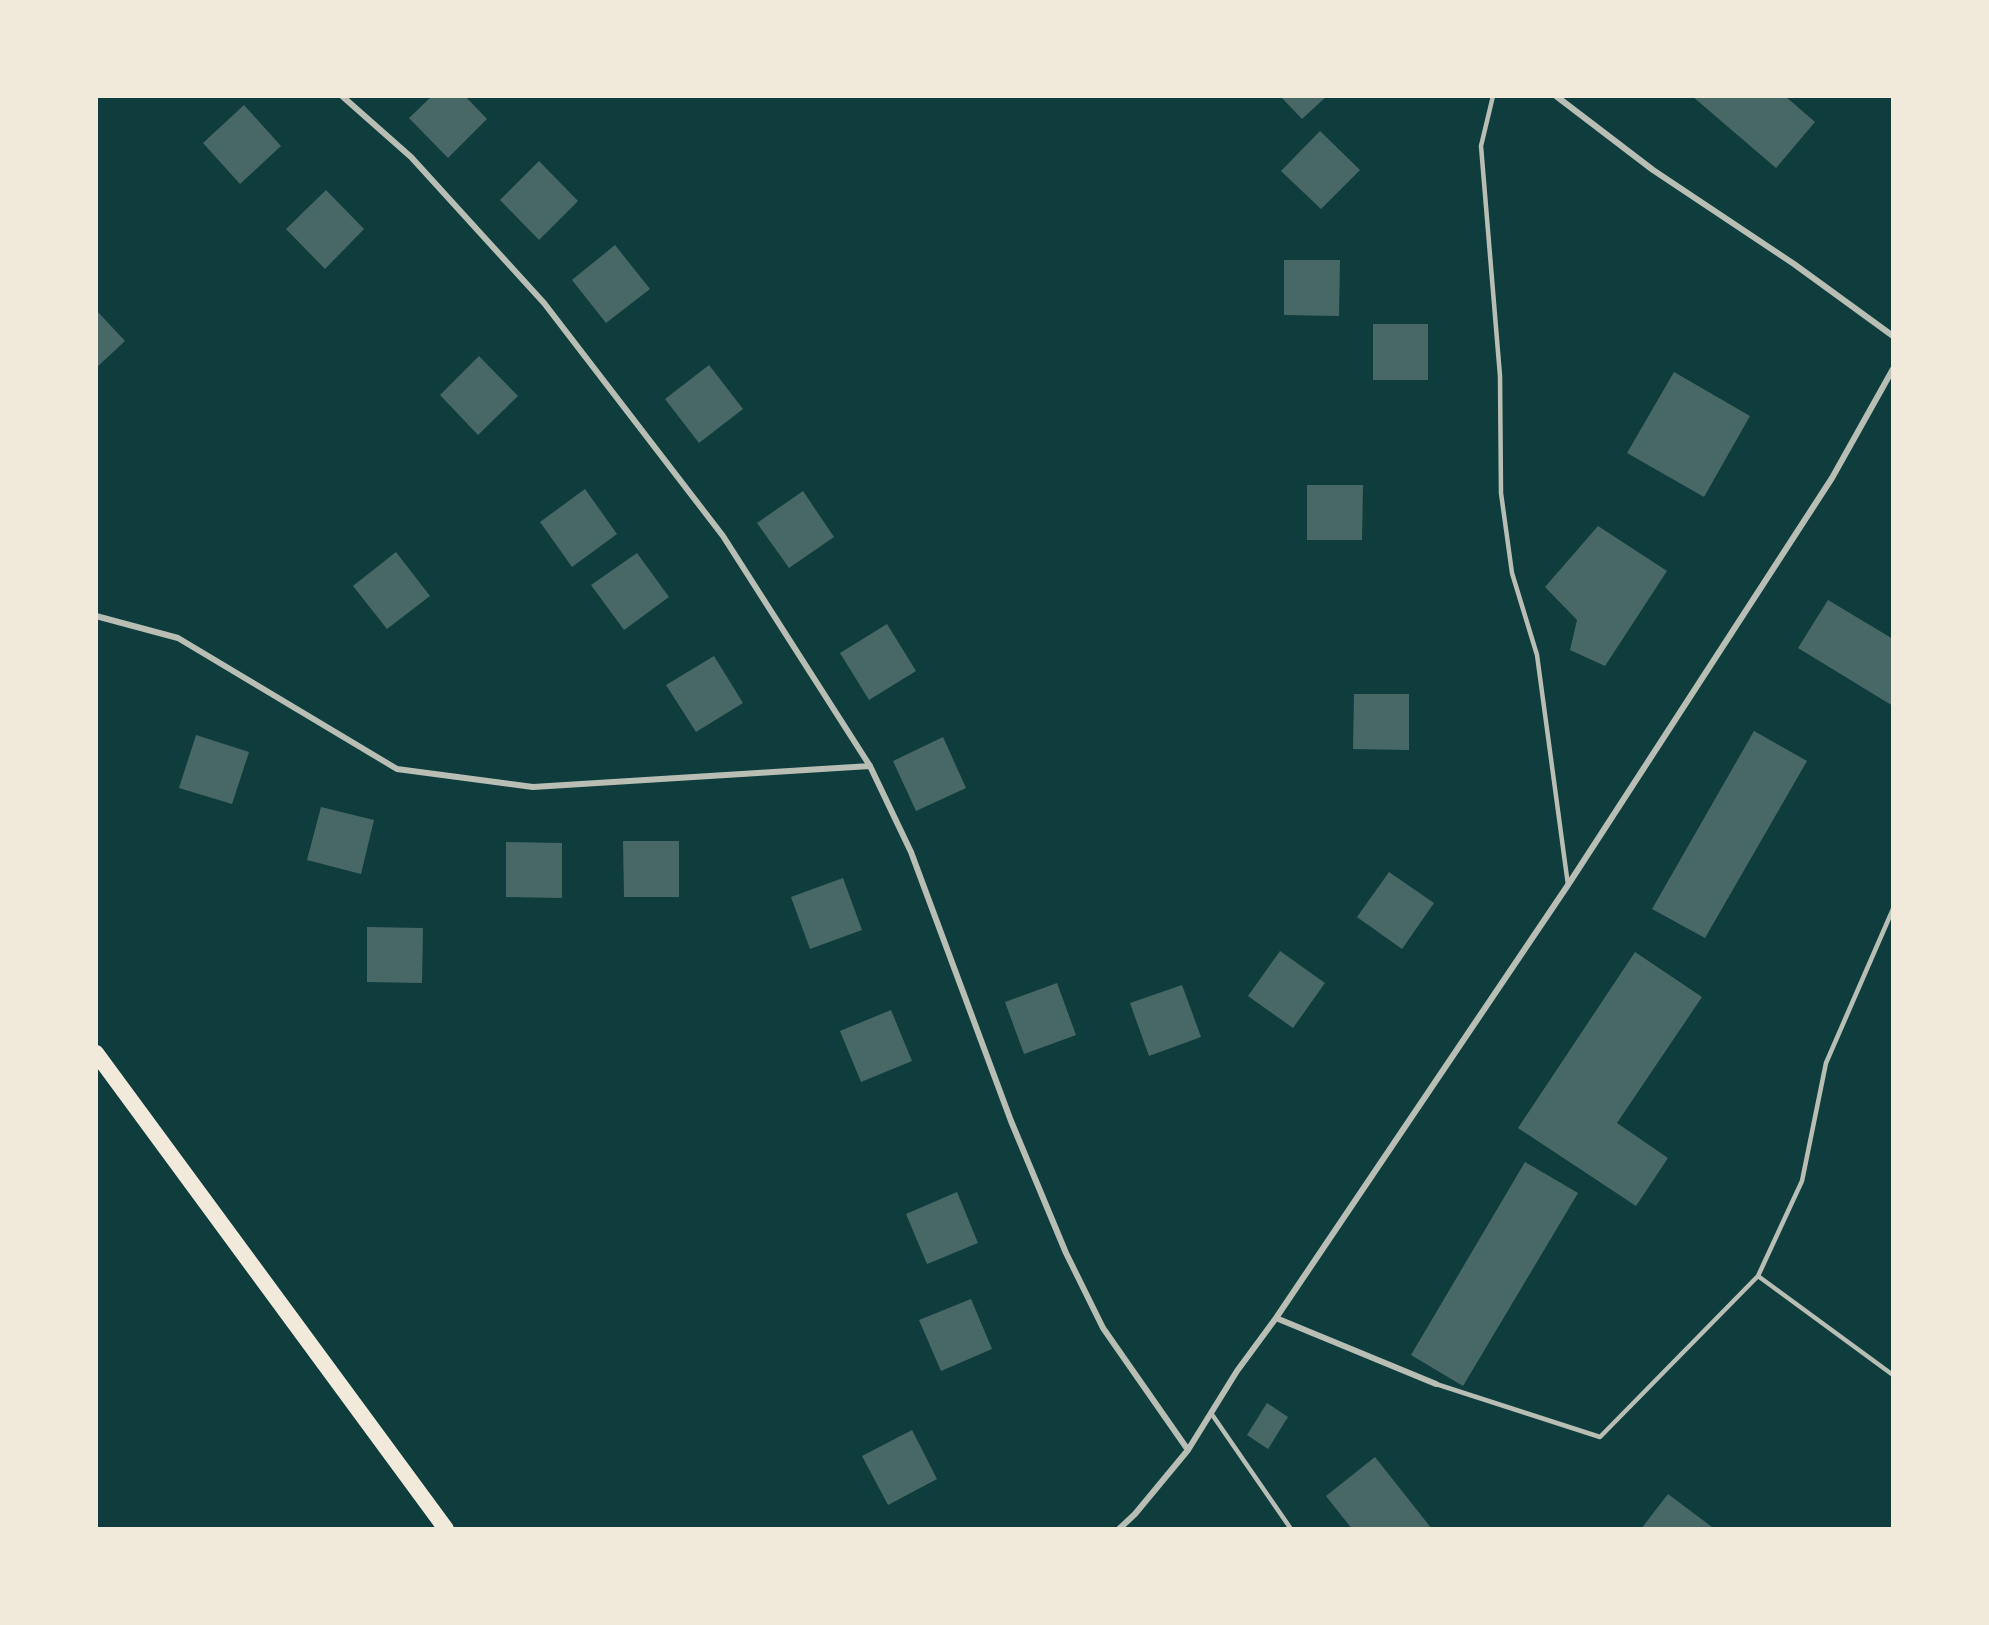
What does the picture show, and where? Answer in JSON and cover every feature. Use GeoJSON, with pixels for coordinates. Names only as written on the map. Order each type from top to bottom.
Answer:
{"type":"FeatureCollection","features":[{"type":"Feature","properties":{"kind":"highway"},"geometry":{"type":"LineString","coordinates":[[96,1053],[446,1529]]}},
{"type":"Feature","properties":{"kind":"street"},"geometry":{"type":"LineString","coordinates":[[342,96],[411,157],[544,303],[723,536],[870,766],[911,852],[1011,1121],[1066,1253],[1103,1328],[1188,1450]]}},
{"type":"Feature","properties":{"kind":"street"},"geometry":{"type":"LineString","coordinates":[[1556,96],[1653,170],[1794,264],[1893,336]]}},
{"type":"Feature","properties":{"kind":"street"},"geometry":{"type":"LineString","coordinates":[[1119,1529],[1135,1514],[1188,1450],[1237,1371],[1276,1318],[1568,885],[1832,478],[1893,369]]}},
{"type":"Feature","properties":{"kind":"street"},"geometry":{"type":"LineString","coordinates":[[96,616],[178,638],[397,769],[532,787],[870,766]]}},
{"type":"Feature","properties":{"kind":"street"},"geometry":{"type":"LineString","coordinates":[[1276,1318],[1436,1384]]}},
{"type":"Feature","properties":{"kind":"lane"},"geometry":{"type":"LineString","coordinates":[[1492,96],[1481,146],[1500,376],[1501,493],[1512,573],[1537,655],[1568,885]]}},
{"type":"Feature","properties":{"kind":"lane"},"geometry":{"type":"LineString","coordinates":[[1436,1384],[1600,1437],[1758,1276],[1802,1181],[1826,1063],[1893,909]]}},
{"type":"Feature","properties":{"kind":"lane"},"geometry":{"type":"LineString","coordinates":[[1758,1276],[1893,1375]]}},
{"type":"Feature","properties":{"kind":"lane"},"geometry":{"type":"LineString","coordinates":[[1211,1413],[1292,1529]]}},
{"type":"Feature","properties":{"kind":"building"},"geometry":{"type":"Polygon","coordinates":[[[432,96],[465,96],[487,119],[448,158],[409,118],[432,96]]]}},
{"type":"Feature","properties":{"kind":"building"},"geometry":{"type":"Polygon","coordinates":[[[1280,96],[1327,96],[1302,119],[1280,96]]]}},
{"type":"Feature","properties":{"kind":"building"},"geometry":{"type":"Polygon","coordinates":[[[1692,96],[1785,96],[1815,122],[1776,168],[1692,96]]]}},
{"type":"Feature","properties":{"kind":"building"},"geometry":{"type":"Polygon","coordinates":[[[244,105],[281,146],[240,184],[203,143],[244,105]]]}},
{"type":"Feature","properties":{"kind":"building"},"geometry":{"type":"Polygon","coordinates":[[[1320,131],[1360,170],[1321,209],[1281,171],[1320,131]]]}},
{"type":"Feature","properties":{"kind":"building"},"geometry":{"type":"Polygon","coordinates":[[[539,161],[578,201],[539,240],[500,200],[539,161]]]}},
{"type":"Feature","properties":{"kind":"building"},"geometry":{"type":"Polygon","coordinates":[[[326,190],[364,229],[325,269],[286,229],[326,190]]]}},
{"type":"Feature","properties":{"kind":"building"},"geometry":{"type":"Polygon","coordinates":[[[615,245],[650,289],[606,323],[572,280],[615,245]]]}},
{"type":"Feature","properties":{"kind":"building"},"geometry":{"type":"Polygon","coordinates":[[[1284,260],[1340,260],[1339,316],[1284,315],[1284,260]]]}},
{"type":"Feature","properties":{"kind":"building"},"geometry":{"type":"Polygon","coordinates":[[[96,310],[125,341],[96,368],[96,310]]]}},
{"type":"Feature","properties":{"kind":"building"},"geometry":{"type":"Polygon","coordinates":[[[1373,324],[1428,324],[1428,380],[1373,380],[1373,324]]]}},
{"type":"Feature","properties":{"kind":"building"},"geometry":{"type":"Polygon","coordinates":[[[479,356],[518,396],[478,435],[440,395],[479,356]]]}},
{"type":"Feature","properties":{"kind":"building"},"geometry":{"type":"Polygon","coordinates":[[[709,365],[743,409],[699,443],[665,399],[709,365]]]}},
{"type":"Feature","properties":{"kind":"building"},"geometry":{"type":"Polygon","coordinates":[[[1674,372],[1750,416],[1704,497],[1627,453],[1674,372]]]}},
{"type":"Feature","properties":{"kind":"building"},"geometry":{"type":"Polygon","coordinates":[[[1307,485],[1363,485],[1362,540],[1307,540],[1307,485]]]}},
{"type":"Feature","properties":{"kind":"building"},"geometry":{"type":"Polygon","coordinates":[[[585,489],[617,534],[572,567],[540,522],[585,489]]]}},
{"type":"Feature","properties":{"kind":"building"},"geometry":{"type":"Polygon","coordinates":[[[803,491],[834,537],[789,568],[757,523],[803,491]]]}},
{"type":"Feature","properties":{"kind":"building"},"geometry":{"type":"Polygon","coordinates":[[[1598,526],[1667,571],[1605,666],[1570,650],[1577,620],[1545,587],[1598,526]]]}},
{"type":"Feature","properties":{"kind":"building"},"geometry":{"type":"Polygon","coordinates":[[[396,552],[430,596],[387,629],[353,586],[396,552]]]}},
{"type":"Feature","properties":{"kind":"building"},"geometry":{"type":"Polygon","coordinates":[[[637,553],[669,597],[624,630],[591,585],[637,553]]]}},
{"type":"Feature","properties":{"kind":"building"},"geometry":{"type":"Polygon","coordinates":[[[1828,600],[1893,639],[1893,706],[1798,648],[1828,600]]]}},
{"type":"Feature","properties":{"kind":"building"},"geometry":{"type":"Polygon","coordinates":[[[887,624],[916,671],[869,700],[840,653],[887,624]]]}},
{"type":"Feature","properties":{"kind":"building"},"geometry":{"type":"Polygon","coordinates":[[[714,656],[743,703],[696,732],[666,685],[714,656]]]}},
{"type":"Feature","properties":{"kind":"building"},"geometry":{"type":"Polygon","coordinates":[[[1354,694],[1409,694],[1409,750],[1353,749],[1354,694]]]}},
{"type":"Feature","properties":{"kind":"building"},"geometry":{"type":"Polygon","coordinates":[[[1754,731],[1807,761],[1705,938],[1652,909],[1754,731]]]}},
{"type":"Feature","properties":{"kind":"building"},"geometry":{"type":"Polygon","coordinates":[[[196,735],[249,752],[232,804],[179,788],[196,735]]]}},
{"type":"Feature","properties":{"kind":"building"},"geometry":{"type":"Polygon","coordinates":[[[943,737],[966,788],[916,811],[893,761],[943,737]]]}},
{"type":"Feature","properties":{"kind":"building"},"geometry":{"type":"Polygon","coordinates":[[[321,807],[374,820],[361,874],[307,860],[321,807]]]}},
{"type":"Feature","properties":{"kind":"building"},"geometry":{"type":"Polygon","coordinates":[[[623,841],[679,841],[679,897],[624,897],[623,841]]]}},
{"type":"Feature","properties":{"kind":"building"},"geometry":{"type":"Polygon","coordinates":[[[506,842],[562,843],[562,898],[506,897],[506,842]]]}},
{"type":"Feature","properties":{"kind":"building"},"geometry":{"type":"Polygon","coordinates":[[[1389,872],[1434,903],[1402,949],[1357,917],[1389,872]]]}},
{"type":"Feature","properties":{"kind":"building"},"geometry":{"type":"Polygon","coordinates":[[[843,878],[862,930],[810,949],[791,897],[843,878]]]}},
{"type":"Feature","properties":{"kind":"building"},"geometry":{"type":"Polygon","coordinates":[[[367,927],[423,928],[422,983],[367,982],[367,927]]]}},
{"type":"Feature","properties":{"kind":"building"},"geometry":{"type":"Polygon","coordinates":[[[1280,951],[1325,983],[1293,1028],[1248,996],[1280,951]]]}},
{"type":"Feature","properties":{"kind":"building"},"geometry":{"type":"Polygon","coordinates":[[[1635,952],[1702,997],[1617,1123],[1668,1158],[1636,1206],[1518,1128],[1635,952]]]}},
{"type":"Feature","properties":{"kind":"building"},"geometry":{"type":"Polygon","coordinates":[[[1057,983],[1076,1035],[1024,1054],[1005,1002],[1057,983]]]}},
{"type":"Feature","properties":{"kind":"building"},"geometry":{"type":"Polygon","coordinates":[[[1182,985],[1201,1037],[1149,1056],[1130,1003],[1182,985]]]}},
{"type":"Feature","properties":{"kind":"building"},"geometry":{"type":"Polygon","coordinates":[[[891,1010],[912,1061],[861,1082],[840,1031],[891,1010]]]}},
{"type":"Feature","properties":{"kind":"building"},"geometry":{"type":"Polygon","coordinates":[[[1525,1162],[1578,1193],[1463,1386],[1411,1355],[1525,1162]]]}},
{"type":"Feature","properties":{"kind":"building"},"geometry":{"type":"Polygon","coordinates":[[[957,1192],[978,1243],[927,1264],[906,1214],[957,1192]]]}},
{"type":"Feature","properties":{"kind":"building"},"geometry":{"type":"Polygon","coordinates":[[[971,1299],[992,1349],[941,1371],[919,1320],[971,1299]]]}},
{"type":"Feature","properties":{"kind":"building"},"geometry":{"type":"Polygon","coordinates":[[[1267,1403],[1288,1417],[1268,1449],[1247,1435],[1267,1403]]]}},
{"type":"Feature","properties":{"kind":"building"},"geometry":{"type":"Polygon","coordinates":[[[912,1430],[937,1479],[888,1505],[862,1456],[912,1430]]]}},
{"type":"Feature","properties":{"kind":"building"},"geometry":{"type":"Polygon","coordinates":[[[1375,1457],[1432,1529],[1352,1529],[1326,1496],[1375,1457]]]}},
{"type":"Feature","properties":{"kind":"building"},"geometry":{"type":"Polygon","coordinates":[[[1668,1494],[1712,1527],[1710,1529],[1641,1529],[1668,1494]]]}}]}
